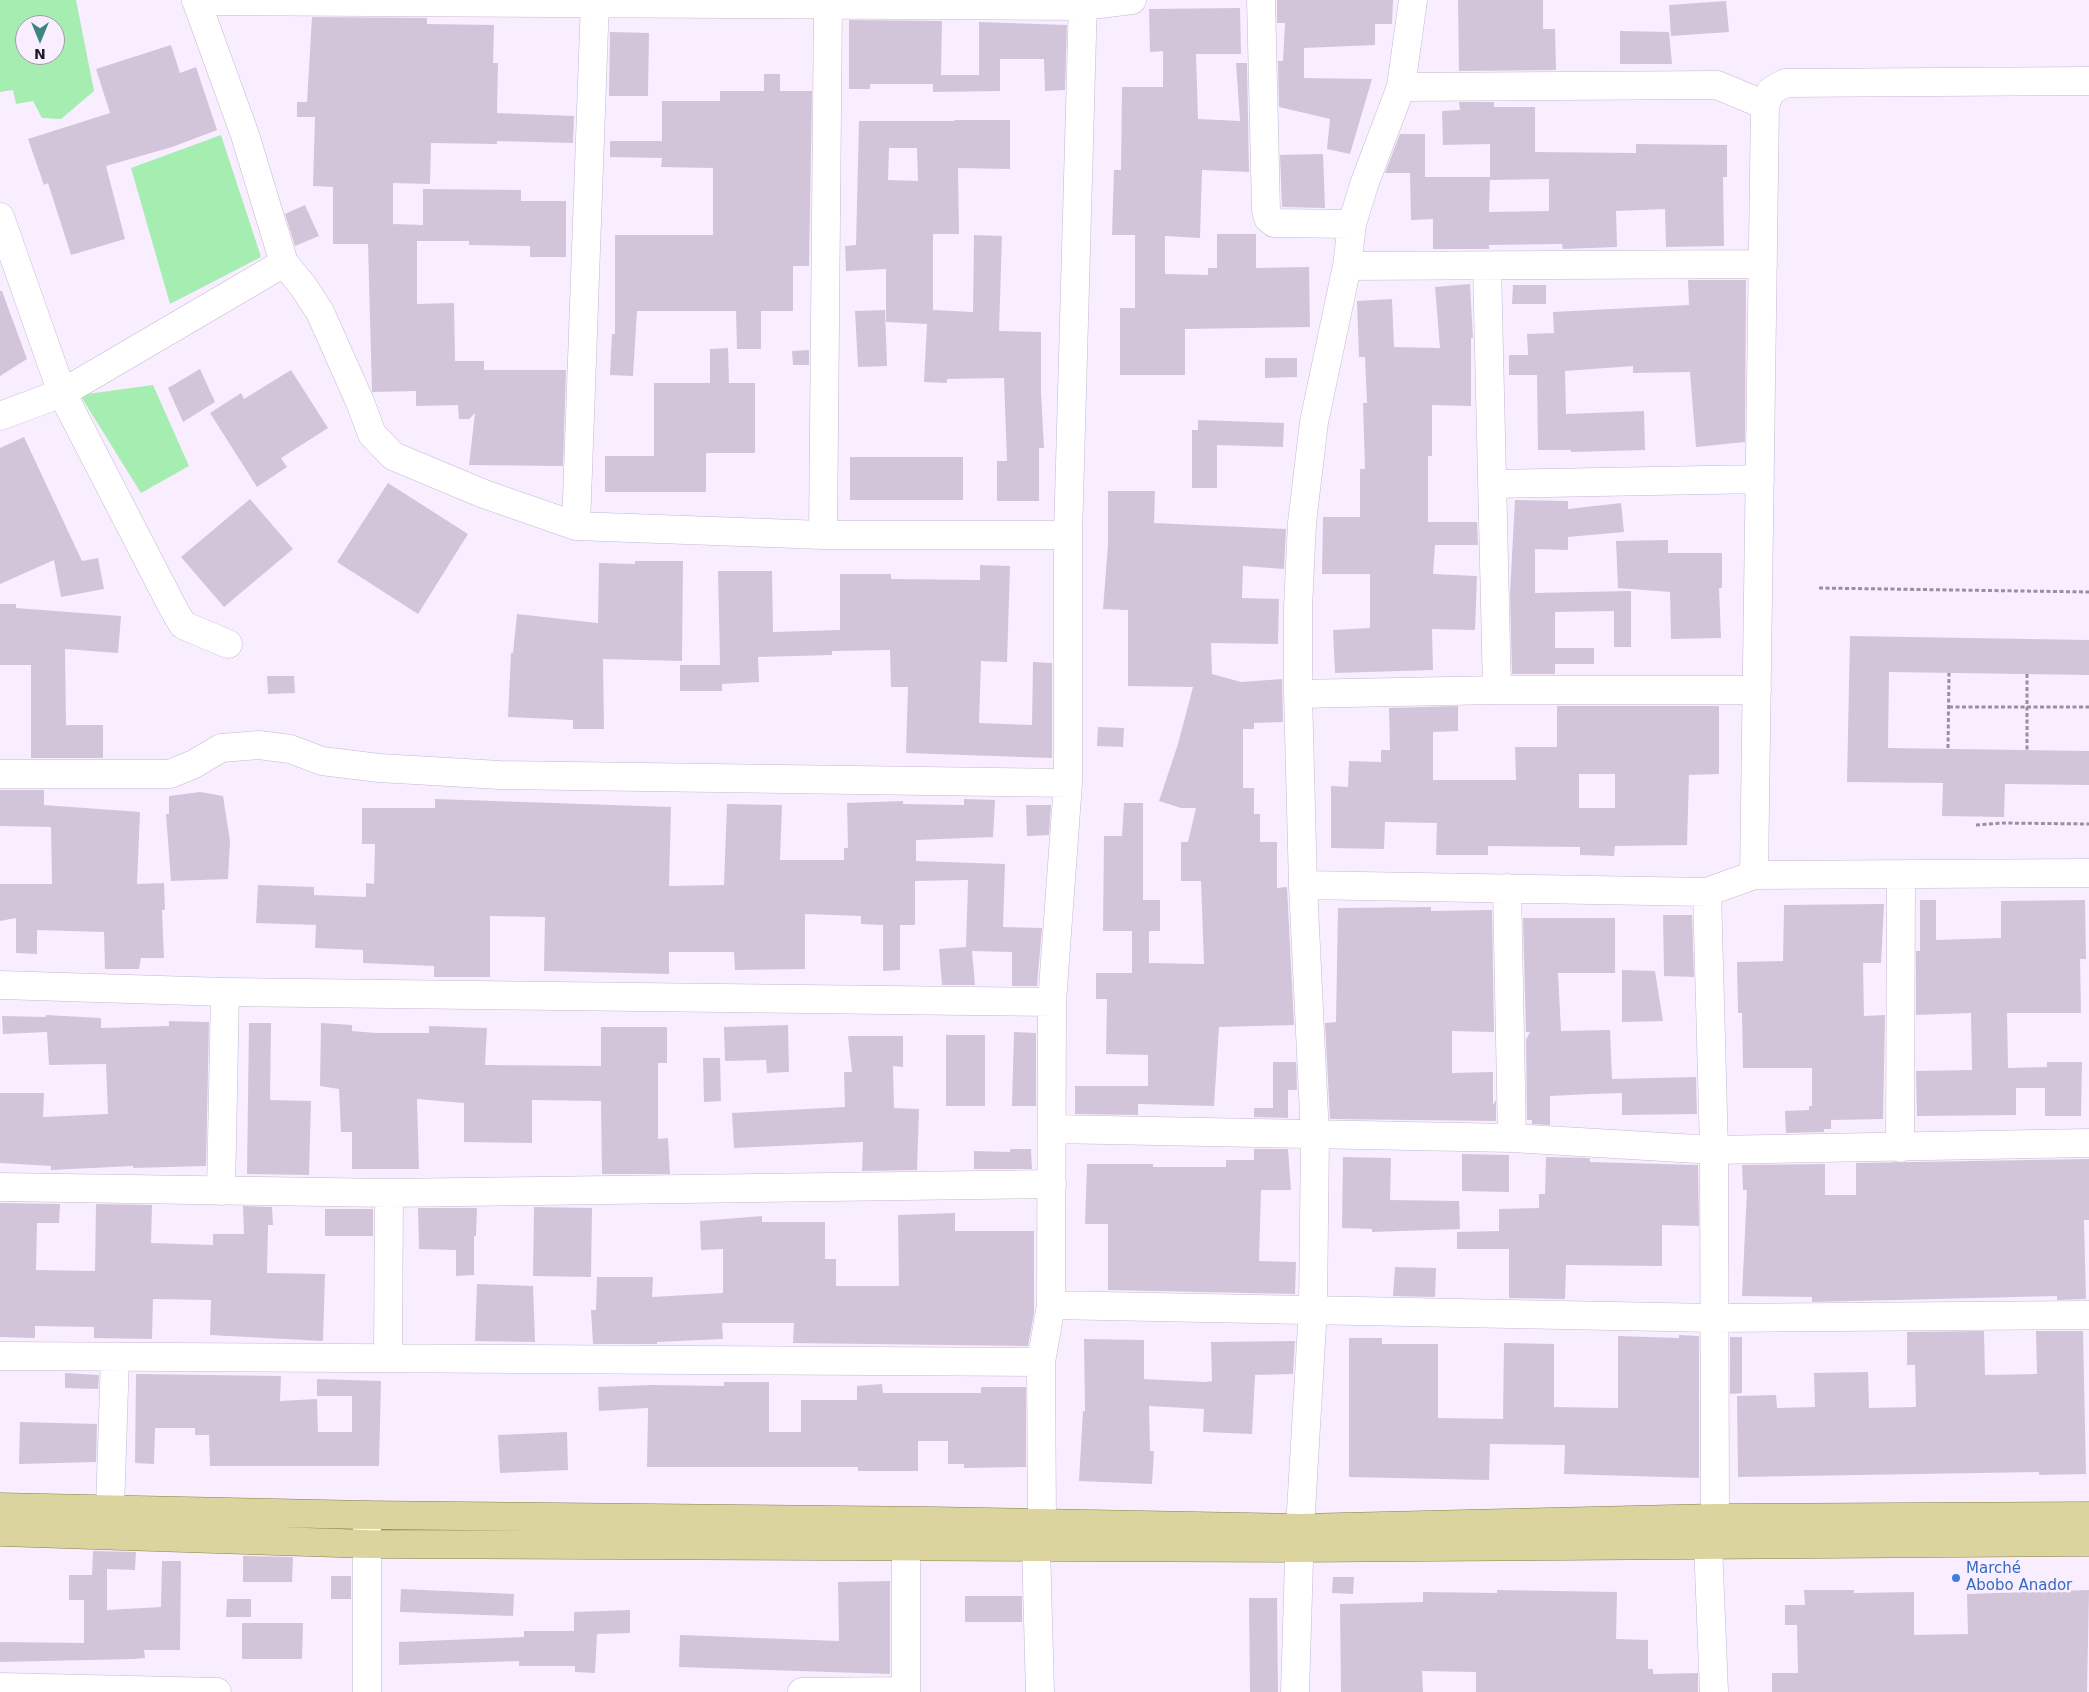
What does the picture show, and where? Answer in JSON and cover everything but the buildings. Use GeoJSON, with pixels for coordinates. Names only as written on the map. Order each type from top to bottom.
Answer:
{"type":"FeatureCollection","features":[{"type":"Feature","properties":{"kind":"main road"},"geometry":{"type":"LineString","coordinates":[[0,1506],[368,1515],[907,1533],[1708,1544],[2089,1542]]}},
{"type":"Feature","properties":{"kind":"main road"},"geometry":{"type":"LineString","coordinates":[[1300,1538],[1715,1518],[2089,1516]]}},
{"type":"Feature","properties":{"kind":"main road"},"geometry":{"type":"LineString","coordinates":[[0,1532],[368,1544],[907,1533]]}},
{"type":"Feature","properties":{"kind":"street"},"geometry":{"type":"LineString","coordinates":[[1068,535],[822,535],[576,526],[484,494],[393,456],[372,434],[360,402],[320,312],[303,286],[284,263],[245,135],[196,0],[1083,3],[1132,0]]}},
{"type":"Feature","properties":{"kind":"street"},"geometry":{"type":"LineString","coordinates":[[1261,0],[1266,210],[1268,218],[1274,223],[1352,224]]}},
{"type":"Feature","properties":{"kind":"street"},"geometry":{"type":"LineString","coordinates":[[1295,1692],[1300,1538],[1313,1308],[1315,1136],[1303,884],[1298,694],[1298,608],[1303,514],[1314,422],[1347,266],[1352,224],[1365,182],[1401,87],[1413,0]]}},
{"type":"Feature","properties":{"kind":"street"},"geometry":{"type":"LineString","coordinates":[[576,526],[595,1]]}},
{"type":"Feature","properties":{"kind":"street"},"geometry":{"type":"LineString","coordinates":[[822,535],[828,3]]}},
{"type":"Feature","properties":{"kind":"street"},"geometry":{"type":"LineString","coordinates":[[1040,1692],[1041,1362],[1051,1304],[1052,1002],[1068,782],[1068,535],[1083,3]]}},
{"type":"Feature","properties":{"kind":"street"},"geometry":{"type":"LineString","coordinates":[[1754,875],[1765,105],[1771,91],[1785,83],[2089,81]]}},
{"type":"Feature","properties":{"kind":"street"},"geometry":{"type":"LineString","coordinates":[[1401,87],[1717,85],[1765,105]]}},
{"type":"Feature","properties":{"kind":"street"},"geometry":{"type":"LineString","coordinates":[[0,217],[62,392],[183,625],[228,644]]}},
{"type":"Feature","properties":{"kind":"street"},"geometry":{"type":"LineString","coordinates":[[0,416],[62,392],[284,263]]}},
{"type":"Feature","properties":{"kind":"street"},"geometry":{"type":"LineString","coordinates":[[1347,266],[1763,264]]}},
{"type":"Feature","properties":{"kind":"street"},"geometry":{"type":"LineString","coordinates":[[1487,266],[1498,690]]}},
{"type":"Feature","properties":{"kind":"street"},"geometry":{"type":"LineString","coordinates":[[1492,484],[1760,479]]}},
{"type":"Feature","properties":{"kind":"street"},"geometry":{"type":"LineString","coordinates":[[1298,694],[1498,690],[1757,690]]}},
{"type":"Feature","properties":{"kind":"street"},"geometry":{"type":"LineString","coordinates":[[0,774],[170,774],[194,764],[221,748],[259,745],[290,749],[322,761],[379,768],[500,775],[1068,782]]}},
{"type":"Feature","properties":{"kind":"street"},"geometry":{"type":"LineString","coordinates":[[1303,884],[1707,892],[1754,875],[2089,872]]}},
{"type":"Feature","properties":{"kind":"street"},"geometry":{"type":"LineString","coordinates":[[1900,1148],[1901,875]]}},
{"type":"Feature","properties":{"kind":"street"},"geometry":{"type":"LineString","coordinates":[[1507,888],[1512,1138]]}},
{"type":"Feature","properties":{"kind":"street"},"geometry":{"type":"LineString","coordinates":[[1707,892],[1714,1150],[1715,1518]]}},
{"type":"Feature","properties":{"kind":"street"},"geometry":{"type":"LineString","coordinates":[[0,985],[225,992],[1052,1002]]}},
{"type":"Feature","properties":{"kind":"street"},"geometry":{"type":"LineString","coordinates":[[221,1191],[225,992]]}},
{"type":"Feature","properties":{"kind":"street"},"geometry":{"type":"LineString","coordinates":[[1053,1129],[1315,1136],[1512,1138],[1714,1150],[2089,1144]]}},
{"type":"Feature","properties":{"kind":"street"},"geometry":{"type":"LineString","coordinates":[[0,1187],[389,1193],[1052,1184]]}},
{"type":"Feature","properties":{"kind":"street"},"geometry":{"type":"LineString","coordinates":[[388,1358],[389,1193]]}},
{"type":"Feature","properties":{"kind":"street"},"geometry":{"type":"LineString","coordinates":[[1051,1304],[1313,1308],[1714,1318],[2089,1315]]}},
{"type":"Feature","properties":{"kind":"street"},"geometry":{"type":"LineString","coordinates":[[0,1356],[1041,1362]]}},
{"type":"Feature","properties":{"kind":"street"},"geometry":{"type":"LineString","coordinates":[[110,1509],[115,1357]]}},
{"type":"Feature","properties":{"kind":"street"},"geometry":{"type":"LineString","coordinates":[[367,1692],[368,1515]]}},
{"type":"Feature","properties":{"kind":"street"},"geometry":{"type":"LineString","coordinates":[[802,1692],[906,1692],[907,1533]]}},
{"type":"Feature","properties":{"kind":"street"},"geometry":{"type":"LineString","coordinates":[[1708,1544],[1714,1692]]}},
{"type":"Feature","properties":{"kind":"street"},"geometry":{"type":"LineString","coordinates":[[0,1688],[217,1692]]}},
{"type":"Feature","properties":{"kind":"path"},"geometry":{"type":"LineString","coordinates":[[1819,588],[2089,592]]}},
{"type":"Feature","properties":{"kind":"path"},"geometry":{"type":"LineString","coordinates":[[1948,748],[1949,673]]}},
{"type":"Feature","properties":{"kind":"path"},"geometry":{"type":"LineString","coordinates":[[2027,674],[2027,750]]}},
{"type":"Feature","properties":{"kind":"path"},"geometry":{"type":"LineString","coordinates":[[1949,707],[2089,707]]}},
{"type":"Feature","properties":{"kind":"path"},"geometry":{"type":"LineString","coordinates":[[1976,825],[2004,823],[2089,824]]}},
{"type":"Feature","properties":{"kind":"green space"},"geometry":{"type":"Polygon","coordinates":[[[0,0],[76,0],[94,91],[61,119],[42,118],[33,101],[16,104],[13,90],[0,92],[0,0]]]}},
{"type":"Feature","properties":{"kind":"green space"},"geometry":{"type":"Polygon","coordinates":[[[221,135],[261,257],[170,304],[131,168],[221,135]]]}},
{"type":"Feature","properties":{"kind":"green space"},"geometry":{"type":"Polygon","coordinates":[[[153,385],[189,466],[141,493],[80,395],[153,385]]]}},
{"type":"Feature","properties":{"kind":"place","name":"Marché Abobo Anador"},"geometry":{"type":"Point","coordinates":[1956,1578]}}]}
